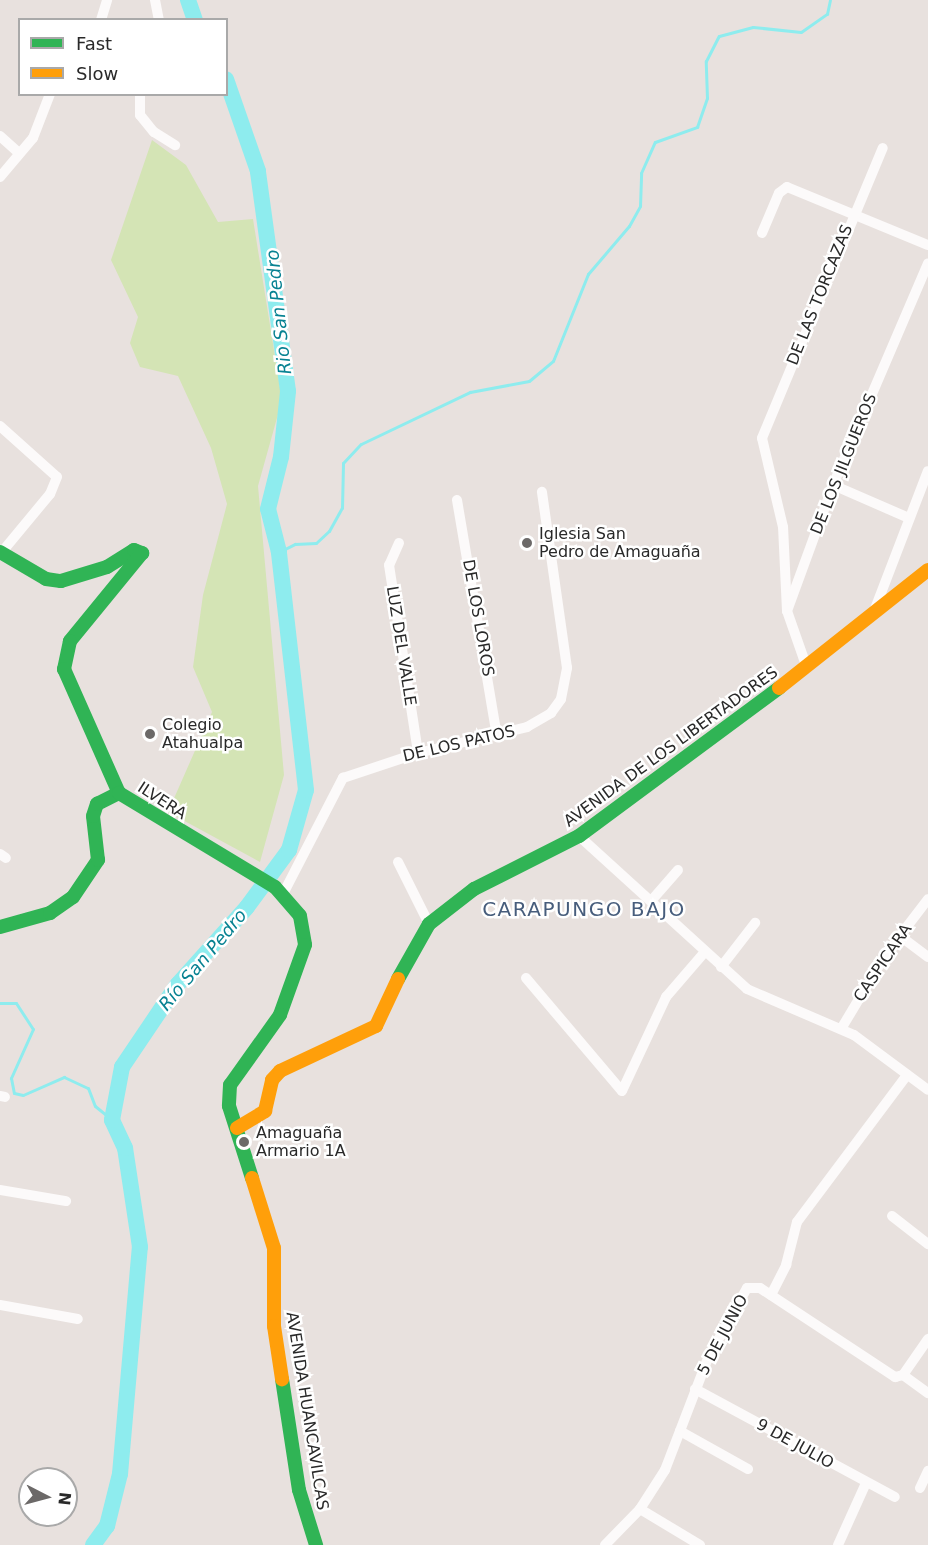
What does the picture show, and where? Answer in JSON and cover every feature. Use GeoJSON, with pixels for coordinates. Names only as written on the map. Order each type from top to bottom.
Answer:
{"type":"FeatureCollection","features":[{"type":"Feature","properties":{"kind":"street"},"geometry":{"type":"LineString","coordinates":[[102,18],[107,0]]}},
{"type":"Feature","properties":{"kind":"street"},"geometry":{"type":"LineString","coordinates":[[155,0],[159,18]]}},
{"type":"Feature","properties":{"kind":"street"},"geometry":{"type":"LineString","coordinates":[[0,177],[18,152],[33,138],[49,96]]}},
{"type":"Feature","properties":{"kind":"street"},"geometry":{"type":"LineString","coordinates":[[140,96],[140,115],[154,132],[175,145]]}},
{"type":"Feature","properties":{"kind":"street"},"geometry":{"type":"LineString","coordinates":[[0,136],[18,152]]}},
{"type":"Feature","properties":{"kind":"street","name":"DE LAS TORCAZAS"},"geometry":{"type":"LineString","coordinates":[[787,611],[783,528],[762,445],[852,214],[883,148]]}},
{"type":"Feature","properties":{"kind":"street"},"geometry":{"type":"LineString","coordinates":[[762,233],[781,189],[852,214],[928,245]]}},
{"type":"Feature","properties":{"kind":"street","name":"DE LOS JILGUEROS"},"geometry":{"type":"LineString","coordinates":[[787,611],[833,485],[928,262]]}},
{"type":"Feature","properties":{"kind":"street"},"geometry":{"type":"LineString","coordinates":[[0,426],[57,477],[50,494],[1,552],[46,579],[61,581],[107,567],[134,550],[142,553],[79,628],[70,642],[64,669],[119,793]]}},
{"type":"Feature","properties":{"kind":"street"},"geometry":{"type":"LineString","coordinates":[[872,617],[928,471]]}},
{"type":"Feature","properties":{"kind":"street"},"geometry":{"type":"LineString","coordinates":[[833,485],[909,518]]}},
{"type":"Feature","properties":{"kind":"street","name":"DE LOS PATOS"},"geometry":{"type":"LineString","coordinates":[[279,891],[343,778],[418,753],[497,737],[551,713],[567,684],[542,492]]}},
{"type":"Feature","properties":{"kind":"street","name":"DE LOS LOROS"},"geometry":{"type":"LineString","coordinates":[[457,500],[497,737]]}},
{"type":"Feature","properties":{"kind":"street","name":"LUZ DEL VALLE"},"geometry":{"type":"LineString","coordinates":[[399,543],[389,565],[418,753]]}},
{"type":"Feature","properties":{"kind":"street","name":"AVENIDA DE LOS LIBERTADORES"},"geometry":{"type":"LineString","coordinates":[[237,1128],[265,1111],[272,1080],[280,1071],[344,1045],[376,1026],[415,944],[429,924],[483,884],[579,836],[807,668],[928,570]]}},
{"type":"Feature","properties":{"kind":"street"},"geometry":{"type":"LineString","coordinates":[[787,611],[807,668]]}},
{"type":"Feature","properties":{"kind":"street","name":"ILVERA"},"geometry":{"type":"LineString","coordinates":[[0,927],[50,913],[73,897],[98,860],[93,816],[97,804],[119,793],[186,836],[245,865]]}},
{"type":"Feature","properties":{"kind":"street"},"geometry":{"type":"LineString","coordinates":[[579,836],[704,953],[747,989],[841,1029],[928,1090]]}},
{"type":"Feature","properties":{"kind":"street"},"geometry":{"type":"LineString","coordinates":[[398,862],[429,924]]}},
{"type":"Feature","properties":{"kind":"street","name":"AVENIDA HUANCAVILCAS"},"geometry":{"type":"LineString","coordinates":[[245,865],[279,891],[303,930],[301,962],[280,1015],[230,1085],[229,1106],[274,1248],[274,1326],[299,1490],[316,1545]]}},
{"type":"Feature","properties":{"kind":"street"},"geometry":{"type":"LineString","coordinates":[[651,901],[678,870]]}},
{"type":"Feature","properties":{"kind":"street","name":"CASPICARA"},"geometry":{"type":"LineString","coordinates":[[841,1029],[900,936],[928,899]]}},
{"type":"Feature","properties":{"kind":"street"},"geometry":{"type":"LineString","coordinates":[[721,967],[755,922]]}},
{"type":"Feature","properties":{"kind":"street"},"geometry":{"type":"LineString","coordinates":[[900,936],[928,957]]}},
{"type":"Feature","properties":{"kind":"street"},"geometry":{"type":"LineString","coordinates":[[526,978],[622,1091],[666,997],[704,953]]}},
{"type":"Feature","properties":{"kind":"street"},"geometry":{"type":"LineString","coordinates":[[771,1295],[786,1265],[797,1222],[907,1074]]}},
{"type":"Feature","properties":{"kind":"street"},"geometry":{"type":"LineString","coordinates":[[0,1190],[66,1201]]}},
{"type":"Feature","properties":{"kind":"street"},"geometry":{"type":"LineString","coordinates":[[892,1216],[928,1244]]}},
{"type":"Feature","properties":{"kind":"street","name":"5 DE JUNIO"},"geometry":{"type":"LineString","coordinates":[[605,1545],[640,1509],[665,1470],[695,1389],[747,1288],[760,1288],[855,1353],[895,1377],[903,1375],[928,1393]]}},
{"type":"Feature","properties":{"kind":"street"},"geometry":{"type":"LineString","coordinates":[[0,1305],[78,1319]]}},
{"type":"Feature","properties":{"kind":"street"},"geometry":{"type":"LineString","coordinates":[[903,1375],[928,1339]]}},
{"type":"Feature","properties":{"kind":"street","name":"9 DE JULIO"},"geometry":{"type":"LineString","coordinates":[[695,1389],[895,1497]]}},
{"type":"Feature","properties":{"kind":"street"},"geometry":{"type":"LineString","coordinates":[[680,1431],[748,1469]]}},
{"type":"Feature","properties":{"kind":"street"},"geometry":{"type":"LineString","coordinates":[[920,1488],[928,1471]]}},
{"type":"Feature","properties":{"kind":"street"},"geometry":{"type":"LineString","coordinates":[[838,1545],[866,1483]]}},
{"type":"Feature","properties":{"kind":"street"},"geometry":{"type":"LineString","coordinates":[[640,1509],[700,1545]]}},
{"type":"Feature","properties":{"kind":"green space"},"geometry":{"type":"Polygon","coordinates":[[[152,140],[186,165],[218,222],[253,219],[282,400],[258,486],[284,775],[260,862],[168,812],[212,712],[193,667],[203,595],[227,504],[211,448],[178,376],[140,367],[130,343],[138,317],[111,260],[152,140]]]}},
{"type":"Feature","properties":{"kind":"waterway","name":"Rio San Pedro"},"geometry":{"type":"LineString","coordinates":[[188,0],[194,18]]}},
{"type":"Feature","properties":{"kind":"waterway"},"geometry":{"type":"LineString","coordinates":[[279,552],[295,544],[316,543],[329,531],[342,508],[343,463],[361,444],[470,392],[529,381],[553,361],[588,274],[629,226],[640,206],[641,173],[655,142],[697,127],[707,98],[706,61],[719,36],[753,27],[801,32],[827,14],[830,0]]}},
{"type":"Feature","properties":{"kind":"waterway","name":"Río San Pedro"},"geometry":{"type":"LineString","coordinates":[[93,1545],[107,1526],[120,1474],[140,1247],[125,1148],[112,1120],[122,1067],[178,984],[247,907],[289,850],[306,790],[279,552],[268,509],[281,457],[288,391],[258,171],[228,85]]}},
{"type":"Feature","properties":{"kind":"waterway"},"geometry":{"type":"LineString","coordinates":[[0,1003],[16,1003],[33,1029],[11,1078],[14,1093],[23,1095],[64,1077],[88,1088],[95,1106],[112,1120]]}},
{"type":"Feature","properties":{"kind":"traffic: fast"},"geometry":{"type":"LineString","coordinates":[[0,552],[46,579],[61,581],[107,567],[134,550],[142,553],[70,641],[64,669],[119,793]]}},
{"type":"Feature","properties":{"kind":"traffic: fast"},"geometry":{"type":"LineString","coordinates":[[398,979],[429,924],[474,889],[579,836],[779,688]]}},
{"type":"Feature","properties":{"kind":"traffic: fast"},"geometry":{"type":"LineString","coordinates":[[0,927],[50,913],[73,897],[98,860],[93,816],[97,804],[119,793],[275,887],[300,916],[305,945],[280,1015],[230,1085],[229,1106],[252,1178]]}},
{"type":"Feature","properties":{"kind":"traffic: fast"},"geometry":{"type":"LineString","coordinates":[[282,1379],[299,1490],[316,1545]]}},
{"type":"Feature","properties":{"kind":"traffic: slow"},"geometry":{"type":"LineString","coordinates":[[779,688],[928,570]]}},
{"type":"Feature","properties":{"kind":"traffic: slow"},"geometry":{"type":"LineString","coordinates":[[237,1128],[265,1111],[272,1080],[280,1071],[376,1026],[398,979]]}},
{"type":"Feature","properties":{"kind":"traffic: slow"},"geometry":{"type":"LineString","coordinates":[[252,1178],[274,1248],[274,1326],[282,1379]]}},
{"type":"Feature","properties":{"kind":"place","name":"Iglesia San Pedro de Amaguaña"},"geometry":{"type":"Point","coordinates":[527,543]}},
{"type":"Feature","properties":{"kind":"place","name":"Colegio Atahualpa"},"geometry":{"type":"Point","coordinates":[150,734]}},
{"type":"Feature","properties":{"kind":"place","name":"Amaguaña Armario 1A"},"geometry":{"type":"Point","coordinates":[244,1142]}},
{"type":"Feature","properties":{"kind":"district","name":"CARAPUNGO BAJO"},"geometry":{"type":"Point","coordinates":[584,909]}}]}
